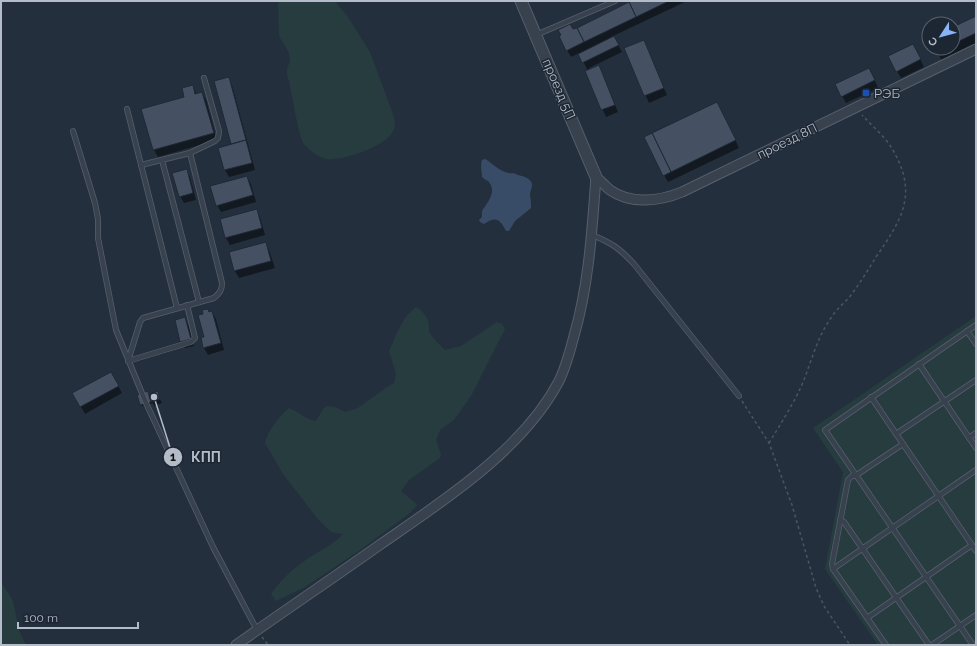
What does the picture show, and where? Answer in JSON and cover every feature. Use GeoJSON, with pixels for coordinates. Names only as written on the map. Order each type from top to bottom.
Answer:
{"type":"FeatureCollection","features":[{"type":"Feature","properties":{"kind":"street","name":"проезд 5П"},"geometry":{"type":"LineString","coordinates":[[521,1],[596,177]]}},
{"type":"Feature","properties":{"kind":"street","name":"проезд 8П"},"geometry":{"type":"LineString","coordinates":[[596,177],[610,190],[622,196],[650,200],[667,198],[976,49]]}},
{"type":"Feature","properties":{"kind":"street"},"geometry":{"type":"LineString","coordinates":[[236,645],[457,491],[495,458],[526,428],[547,401],[559,380],[570,352],[584,296],[592,235],[596,177]]}},
{"type":"Feature","properties":{"kind":"lane"},"geometry":{"type":"LineString","coordinates":[[536,35],[615,1]]}},
{"type":"Feature","properties":{"kind":"lane"},"geometry":{"type":"LineString","coordinates":[[141,165],[190,153],[215,141],[218,138],[219,132],[204,78]]}},
{"type":"Feature","properties":{"kind":"lane"},"geometry":{"type":"LineString","coordinates":[[127,109],[177,308]]}},
{"type":"Feature","properties":{"kind":"lane"},"geometry":{"type":"LineString","coordinates":[[73,131],[95,203],[98,219],[98,238],[116,330],[146,403],[214,547],[257,630]]}},
{"type":"Feature","properties":{"kind":"lane"},"geometry":{"type":"LineString","coordinates":[[128,361],[140,322],[143,318],[214,298],[222,289],[222,283],[190,153]]}},
{"type":"Feature","properties":{"kind":"lane"},"geometry":{"type":"LineString","coordinates":[[162,160],[199,302]]}},
{"type":"Feature","properties":{"kind":"lane"},"geometry":{"type":"LineString","coordinates":[[592,235],[609,242],[622,251],[634,264],[739,396]]}},
{"type":"Feature","properties":{"kind":"lane"},"geometry":{"type":"LineString","coordinates":[[128,361],[192,342],[195,338],[187,306]]}},
{"type":"Feature","properties":{"kind":"lane"},"geometry":{"type":"LineString","coordinates":[[972,645],[854,475],[825,430],[976,325]]}},
{"type":"Feature","properties":{"kind":"lane"},"geometry":{"type":"LineString","coordinates":[[967,331],[976,344]]}},
{"type":"Feature","properties":{"kind":"lane"},"geometry":{"type":"LineString","coordinates":[[919,364],[976,448]]}},
{"type":"Feature","properties":{"kind":"lane"},"geometry":{"type":"LineString","coordinates":[[896,434],[976,380]]}},
{"type":"Feature","properties":{"kind":"lane"},"geometry":{"type":"LineString","coordinates":[[871,397],[976,551]]}},
{"type":"Feature","properties":{"kind":"lane"},"geometry":{"type":"LineString","coordinates":[[969,438],[976,433]]}},
{"type":"Feature","properties":{"kind":"lane"},"geometry":{"type":"LineString","coordinates":[[886,645],[833,569],[832,564],[848,480],[903,444]]}},
{"type":"Feature","properties":{"kind":"lane"},"geometry":{"type":"LineString","coordinates":[[833,569],[976,470]]}},
{"type":"Feature","properties":{"kind":"lane"},"geometry":{"type":"LineString","coordinates":[[840,520],[844,522],[928,645]]}},
{"type":"Feature","properties":{"kind":"lane"},"geometry":{"type":"LineString","coordinates":[[867,618],[972,545]]}},
{"type":"Feature","properties":{"kind":"lane"},"geometry":{"type":"LineString","coordinates":[[932,645],[976,615]]}},
{"type":"Feature","properties":{"kind":"path"},"geometry":{"type":"LineString","coordinates":[[769,443],[801,388],[817,342],[831,318],[850,296],[900,219],[904,204],[906,186],[902,169],[895,152],[855,108]]}},
{"type":"Feature","properties":{"kind":"path"},"geometry":{"type":"LineString","coordinates":[[739,396],[769,443],[792,505],[816,588],[824,606],[850,645]]}},
{"type":"Feature","properties":{"kind":"green space"},"geometry":{"type":"Polygon","coordinates":[[[278,1],[335,1],[348,17],[370,52],[394,117],[395,126],[392,133],[386,139],[366,150],[334,159],[321,157],[311,151],[304,144],[297,124],[287,73],[290,62],[289,53],[279,36],[278,1]]]}},
{"type":"Feature","properties":{"kind":"green space"},"geometry":{"type":"Polygon","coordinates":[[[416,307],[427,318],[429,332],[445,350],[461,346],[497,322],[502,324],[505,329],[471,396],[454,420],[440,430],[436,440],[441,455],[440,458],[409,480],[401,491],[417,505],[410,513],[360,550],[305,587],[276,601],[271,594],[285,577],[302,562],[333,543],[343,534],[331,532],[317,518],[283,474],[265,443],[268,434],[278,419],[289,408],[309,419],[316,421],[323,409],[327,406],[335,407],[345,412],[358,408],[394,383],[396,374],[389,351],[403,321],[416,307]]]}},
{"type":"Feature","properties":{"kind":"green space"},"geometry":{"type":"Polygon","coordinates":[[[976,316],[976,645],[878,645],[825,569],[843,472],[813,428],[976,316]]]}},
{"type":"Feature","properties":{"kind":"green space"},"geometry":{"type":"Polygon","coordinates":[[[1,582],[13,601],[19,630],[26,645],[1,645],[1,582]]]}},
{"type":"Feature","properties":{"kind":"water"},"geometry":{"type":"Polygon","coordinates":[[[485,159],[502,171],[524,176],[532,183],[530,195],[531,208],[515,221],[509,231],[506,231],[500,221],[492,220],[484,224],[479,220],[482,217],[482,211],[489,201],[492,193],[491,185],[482,177],[481,162],[485,159]]]}},
{"type":"Feature","properties":{"kind":"building"},"geometry":{"type":"Polygon","coordinates":[[[669,1],[636,17],[629,2],[669,1]]]}},
{"type":"Feature","properties":{"kind":"building"},"geometry":{"type":"Polygon","coordinates":[[[629,2],[636,17],[584,42],[577,28],[629,2]]]}},
{"type":"Feature","properties":{"kind":"building"},"geometry":{"type":"Polygon","coordinates":[[[976,16],[976,33],[961,40],[961,23],[976,16]]]}},
{"type":"Feature","properties":{"kind":"building"},"geometry":{"type":"Polygon","coordinates":[[[570,24],[573,29],[577,28],[584,42],[566,51],[559,36],[561,35],[558,30],[570,24]]]}},
{"type":"Feature","properties":{"kind":"building"},"geometry":{"type":"Polygon","coordinates":[[[614,36],[619,45],[582,63],[578,54],[614,36]]]}},
{"type":"Feature","properties":{"kind":"building"},"geometry":{"type":"Polygon","coordinates":[[[644,40],[664,88],[644,96],[624,48],[644,40]]]}},
{"type":"Feature","properties":{"kind":"building"},"geometry":{"type":"Polygon","coordinates":[[[913,44],[921,59],[896,72],[888,56],[913,44]]]}},
{"type":"Feature","properties":{"kind":"building"},"geometry":{"type":"Polygon","coordinates":[[[599,65],[615,105],[601,110],[585,71],[599,65]]]}},
{"type":"Feature","properties":{"kind":"building"},"geometry":{"type":"Polygon","coordinates":[[[869,68],[875,80],[841,97],[835,84],[869,68]]]}},
{"type":"Feature","properties":{"kind":"building"},"geometry":{"type":"Polygon","coordinates":[[[229,77],[246,140],[231,144],[214,81],[229,77]]]}},
{"type":"Feature","properties":{"kind":"building"},"geometry":{"type":"Polygon","coordinates":[[[193,85],[195,94],[202,92],[214,133],[153,150],[141,109],[184,97],[182,88],[193,85]]]}},
{"type":"Feature","properties":{"kind":"building"},"geometry":{"type":"Polygon","coordinates":[[[717,102],[736,140],[671,172],[652,133],[717,102]]]}},
{"type":"Feature","properties":{"kind":"building"},"geometry":{"type":"Polygon","coordinates":[[[652,133],[671,172],[663,176],[644,137],[652,133]]]}},
{"type":"Feature","properties":{"kind":"building"},"geometry":{"type":"Polygon","coordinates":[[[246,140],[252,163],[224,170],[218,148],[246,140]]]}},
{"type":"Feature","properties":{"kind":"building"},"geometry":{"type":"Polygon","coordinates":[[[187,169],[193,193],[179,197],[172,173],[187,169]]]}},
{"type":"Feature","properties":{"kind":"building"},"geometry":{"type":"Polygon","coordinates":[[[247,176],[253,195],[216,206],[210,186],[247,176]]]}},
{"type":"Feature","properties":{"kind":"building"},"geometry":{"type":"Polygon","coordinates":[[[257,209],[262,228],[225,238],[220,219],[257,209]]]}},
{"type":"Feature","properties":{"kind":"building"},"geometry":{"type":"Polygon","coordinates":[[[266,242],[271,261],[234,271],[229,252],[266,242]]]}},
{"type":"Feature","properties":{"kind":"building"},"geometry":{"type":"Polygon","coordinates":[[[208,309],[209,312],[212,311],[221,343],[203,348],[201,337],[204,337],[198,315],[203,314],[202,310],[208,309]]]}},
{"type":"Feature","properties":{"kind":"building"},"geometry":{"type":"Polygon","coordinates":[[[185,317],[191,339],[180,342],[175,320],[185,317]]]}},
{"type":"Feature","properties":{"kind":"building"},"geometry":{"type":"Polygon","coordinates":[[[111,372],[119,386],[80,407],[72,393],[111,372]]]}},
{"type":"Feature","properties":{"kind":"building"},"geometry":{"type":"Polygon","coordinates":[[[148,391],[151,402],[140,405],[137,395],[148,391]]]}},
{"type":"Feature","properties":{"kind":"building"},"geometry":{"type":"Polygon","coordinates":[[[158,391],[160,399],[151,402],[149,394],[158,391]]]}},
{"type":"Feature","properties":{"kind":"place","name":"РЭБ"},"geometry":{"type":"Point","coordinates":[866,93]}},
{"type":"Feature","properties":{"kind":"place","name":"КПП"},"geometry":{"type":"Point","coordinates":[154,397]}}]}
